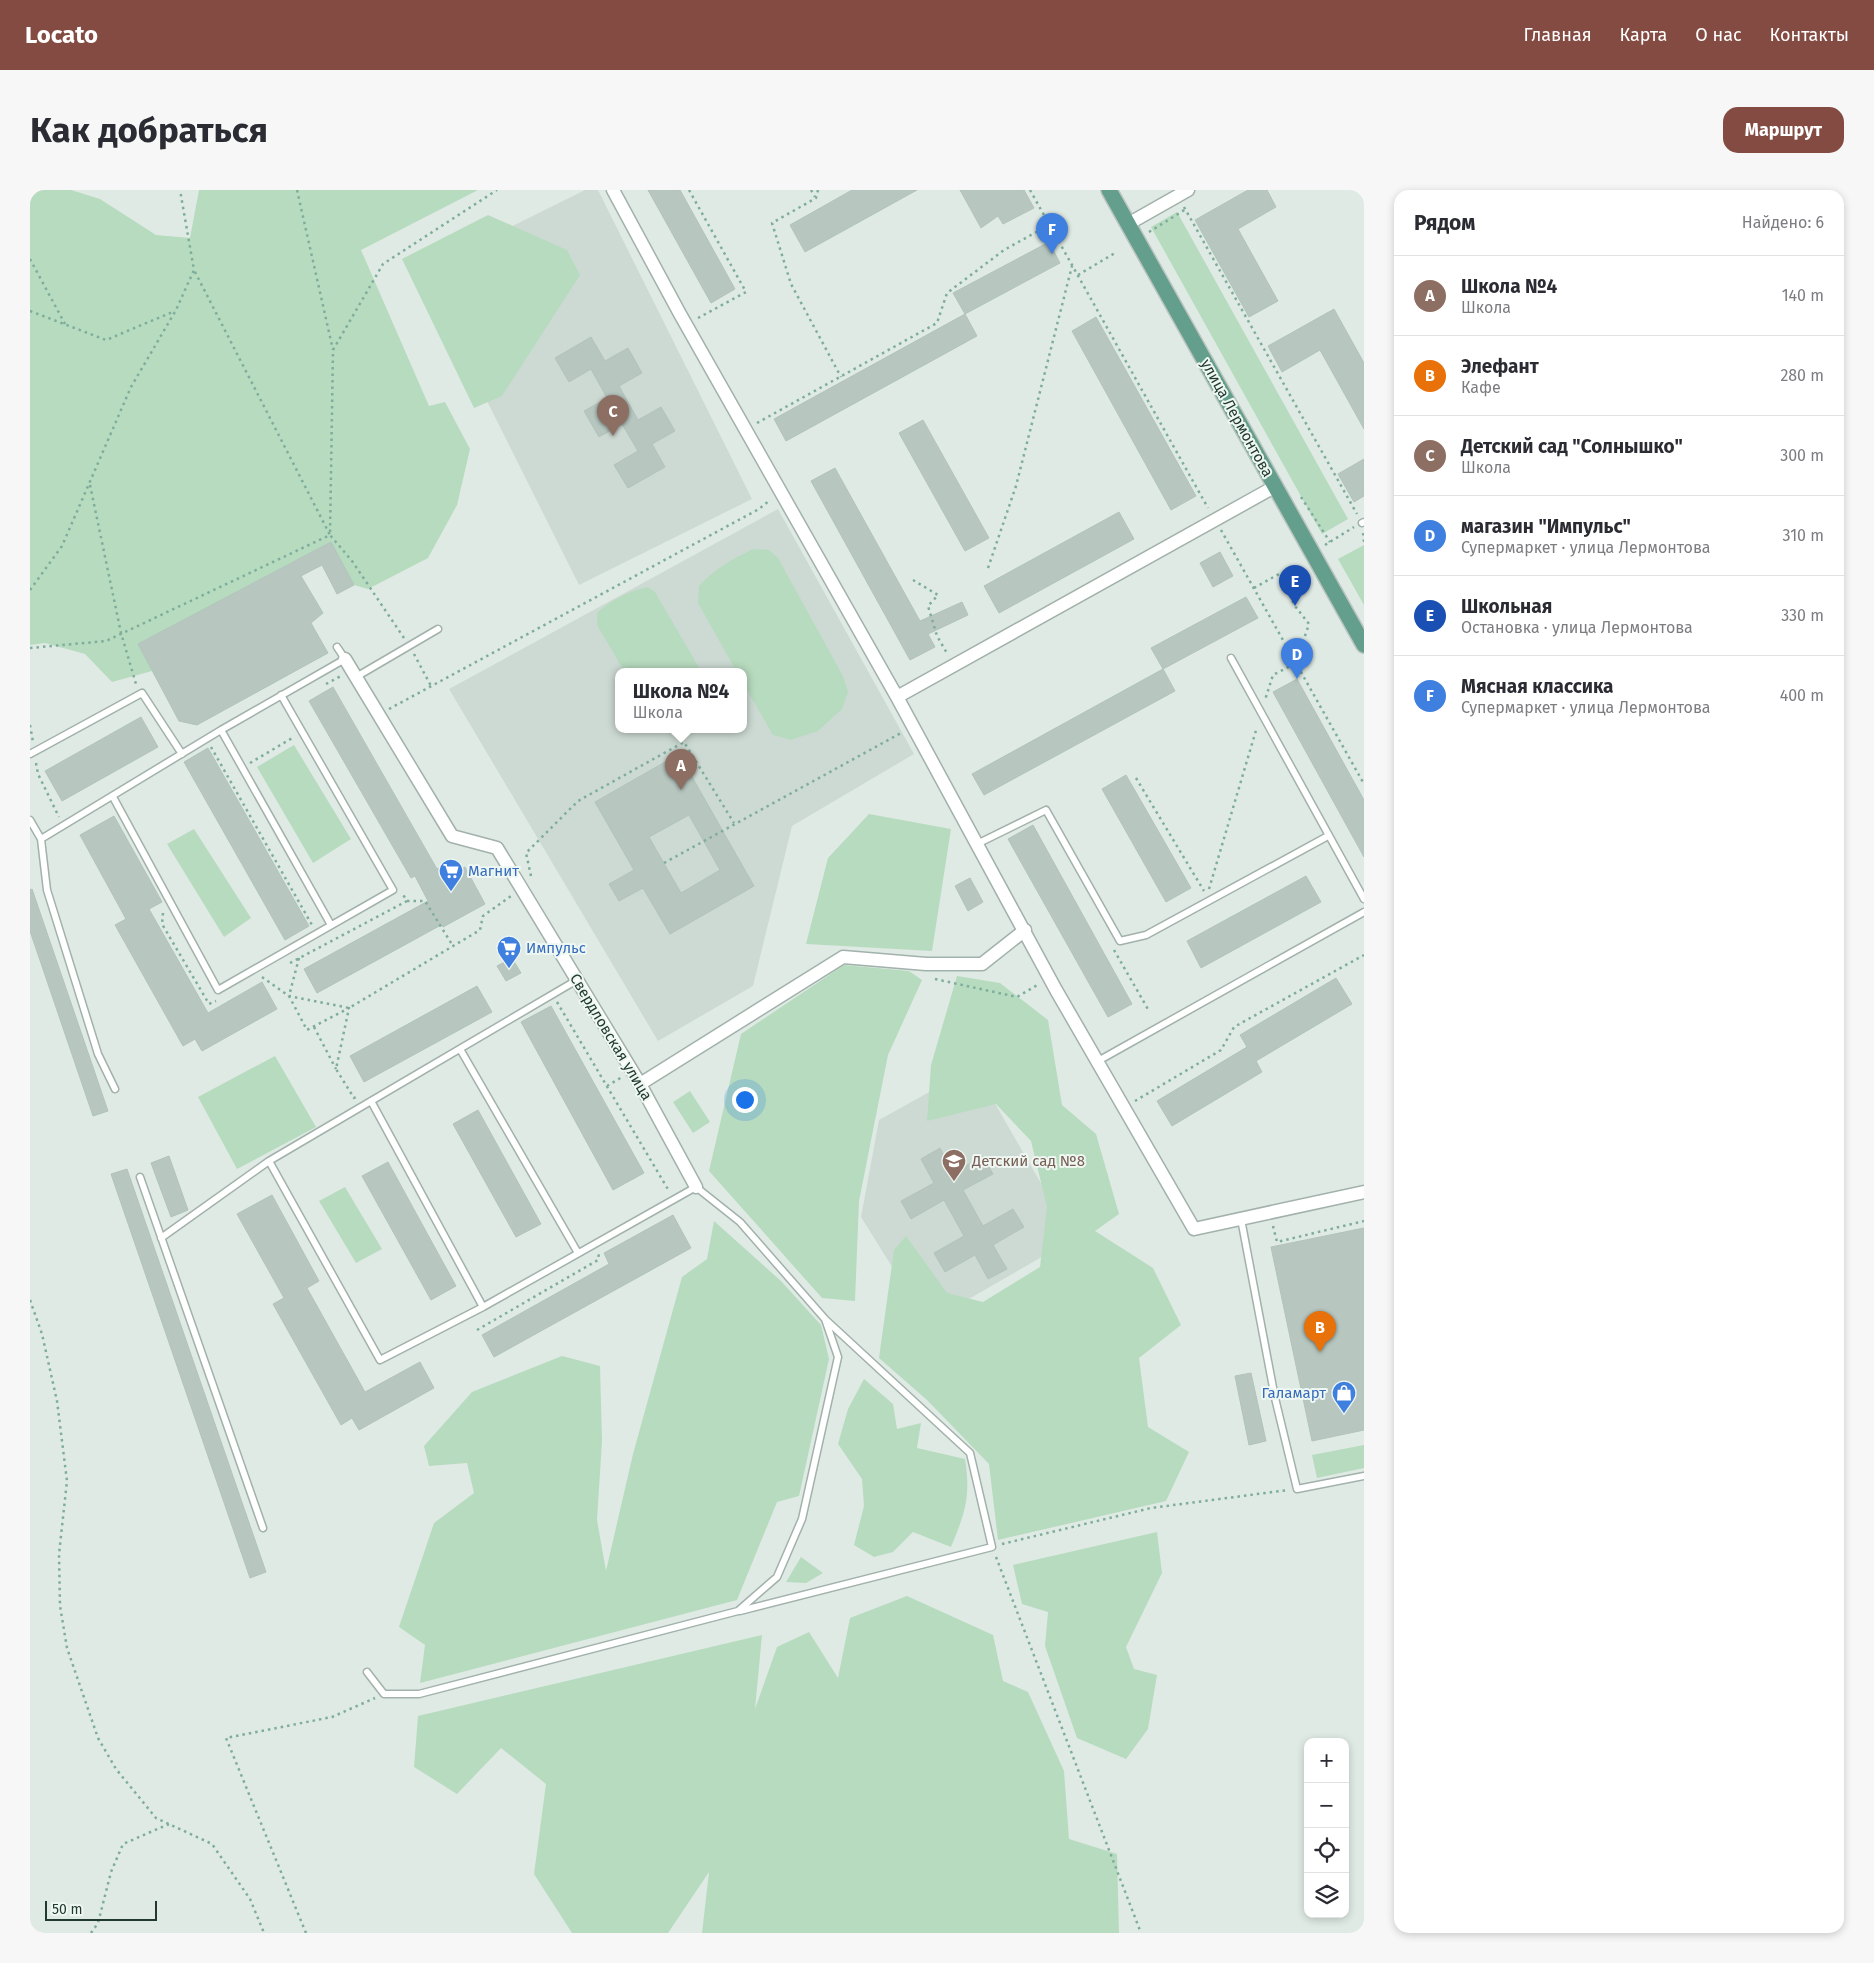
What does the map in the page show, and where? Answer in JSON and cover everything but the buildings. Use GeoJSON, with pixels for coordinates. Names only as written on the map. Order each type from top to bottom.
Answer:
{"type":"FeatureCollection","features":[{"type":"Feature","properties":{"kind":"main road","name":"улица Лермонтова"},"geometry":{"type":"LineString","coordinates":[[1109,190],[1364,645]]}},
{"type":"Feature","properties":{"kind":"street"},"geometry":{"type":"LineString","coordinates":[[613,190],[897,697],[1024,930],[1194,1229],[1364,1192]]}},
{"type":"Feature","properties":{"kind":"street"},"geometry":{"type":"LineString","coordinates":[[1128,224],[1183,193]]}},
{"type":"Feature","properties":{"kind":"street"},"geometry":{"type":"LineString","coordinates":[[897,697],[1276,486]]}},
{"type":"Feature","properties":{"kind":"street","name":"Свердловская улица"},"geometry":{"type":"LineString","coordinates":[[345,659],[452,836],[497,848],[640,1084],[696,1188]]}},
{"type":"Feature","properties":{"kind":"street"},"geometry":{"type":"LineString","coordinates":[[640,1084],[842,957],[926,964],[982,964],[1024,930]]}},
{"type":"Feature","properties":{"kind":"lane"},"geometry":{"type":"LineString","coordinates":[[356,677],[438,629]]}},
{"type":"Feature","properties":{"kind":"lane"},"geometry":{"type":"LineString","coordinates":[[41,839],[221,730],[345,659],[337,647]]}},
{"type":"Feature","properties":{"kind":"lane"},"geometry":{"type":"LineString","coordinates":[[1231,658],[1364,899]]}},
{"type":"Feature","properties":{"kind":"lane"},"geometry":{"type":"LineString","coordinates":[[30,754],[142,693],[182,754]]}},
{"type":"Feature","properties":{"kind":"lane"},"geometry":{"type":"LineString","coordinates":[[113,797],[218,990],[392,890],[281,695]]}},
{"type":"Feature","properties":{"kind":"lane"},"geometry":{"type":"LineString","coordinates":[[221,730],[331,926]]}},
{"type":"Feature","properties":{"kind":"lane"},"geometry":{"type":"LineString","coordinates":[[977,844],[1046,810],[1120,940],[1146,935],[1328,836]]}},
{"type":"Feature","properties":{"kind":"lane"},"geometry":{"type":"LineString","coordinates":[[30,820],[41,839],[47,890],[98,1054],[116,1089]]}},
{"type":"Feature","properties":{"kind":"lane"},"geometry":{"type":"LineString","coordinates":[[1098,1061],[1364,912]]}},
{"type":"Feature","properties":{"kind":"lane"},"geometry":{"type":"LineString","coordinates":[[161,1238],[269,1161],[577,980]]}},
{"type":"Feature","properties":{"kind":"lane"},"geometry":{"type":"LineString","coordinates":[[460,1049],[578,1254]]}},
{"type":"Feature","properties":{"kind":"lane"},"geometry":{"type":"LineString","coordinates":[[372,1101],[483,1307]]}},
{"type":"Feature","properties":{"kind":"lane"},"geometry":{"type":"LineString","coordinates":[[269,1161],[380,1360],[483,1307],[696,1188],[740,1222],[825,1319],[970,1453],[992,1547],[419,1694],[384,1694],[367,1672]]}},
{"type":"Feature","properties":{"kind":"lane"},"geometry":{"type":"LineString","coordinates":[[140,1177],[263,1528]]}},
{"type":"Feature","properties":{"kind":"lane"},"geometry":{"type":"LineString","coordinates":[[1240,1218],[1275,1398],[1297,1489],[1364,1476]]}},
{"type":"Feature","properties":{"kind":"lane"},"geometry":{"type":"LineString","coordinates":[[738,1612],[777,1577],[802,1519],[838,1357],[825,1319]]}},
{"type":"Feature","properties":{"kind":"path"},"geometry":{"type":"LineString","coordinates":[[180,190],[194,270],[330,535],[352,561],[410,646],[431,686]]}},
{"type":"Feature","properties":{"kind":"path"},"geometry":{"type":"LineString","coordinates":[[297,190],[333,350],[330,535]]}},
{"type":"Feature","properties":{"kind":"path"},"geometry":{"type":"LineString","coordinates":[[333,350],[383,264],[497,190]]}},
{"type":"Feature","properties":{"kind":"path"},"geometry":{"type":"LineString","coordinates":[[689,190],[746,292],[698,318]]}},
{"type":"Feature","properties":{"kind":"path"},"geometry":{"type":"LineString","coordinates":[[811,190],[816,198]]}},
{"type":"Feature","properties":{"kind":"path"},"geometry":{"type":"LineString","coordinates":[[818,190],[816,198],[772,223],[791,284],[841,377]]}},
{"type":"Feature","properties":{"kind":"path"},"geometry":{"type":"LineString","coordinates":[[1030,190],[1364,784]]}},
{"type":"Feature","properties":{"kind":"path"},"geometry":{"type":"LineString","coordinates":[[1183,193],[1186,209],[1363,522],[1364,542]]}},
{"type":"Feature","properties":{"kind":"path"},"geometry":{"type":"LineString","coordinates":[[1149,232],[1186,209]]}},
{"type":"Feature","properties":{"kind":"path"},"geometry":{"type":"LineString","coordinates":[[755,424],[937,323],[947,293],[1004,250],[1049,225]]}},
{"type":"Feature","properties":{"kind":"path"},"geometry":{"type":"LineString","coordinates":[[1078,275],[1115,253]]}},
{"type":"Feature","properties":{"kind":"path"},"geometry":{"type":"LineString","coordinates":[[30,259],[65,325]]}},
{"type":"Feature","properties":{"kind":"path"},"geometry":{"type":"LineString","coordinates":[[988,568],[1016,486],[1072,265]]}},
{"type":"Feature","properties":{"kind":"path"},"geometry":{"type":"LineString","coordinates":[[30,590],[62,546],[131,387],[176,310],[194,270]]}},
{"type":"Feature","properties":{"kind":"path"},"geometry":{"type":"LineString","coordinates":[[30,311],[106,340],[176,310]]}},
{"type":"Feature","properties":{"kind":"path"},"geometry":{"type":"LineString","coordinates":[[89,484],[121,633],[139,695]]}},
{"type":"Feature","properties":{"kind":"path"},"geometry":{"type":"LineString","coordinates":[[388,709],[759,509],[781,491]]}},
{"type":"Feature","properties":{"kind":"path"},"geometry":{"type":"LineString","coordinates":[[1302,497],[1330,542]]}},
{"type":"Feature","properties":{"kind":"path"},"geometry":{"type":"LineString","coordinates":[[1323,547],[1363,522]]}},
{"type":"Feature","properties":{"kind":"path"},"geometry":{"type":"LineString","coordinates":[[30,648],[106,641],[330,535]]}},
{"type":"Feature","properties":{"kind":"path"},"geometry":{"type":"LineString","coordinates":[[1136,778],[1207,896],[1273,675],[1296,662],[1309,624],[1295,606],[1279,574],[1254,588]]}},
{"type":"Feature","properties":{"kind":"path"},"geometry":{"type":"LineString","coordinates":[[913,580],[938,595],[928,606],[937,636],[954,665]]}},
{"type":"Feature","properties":{"kind":"path"},"geometry":{"type":"LineString","coordinates":[[227,777],[302,732]]}},
{"type":"Feature","properties":{"kind":"path"},"geometry":{"type":"LineString","coordinates":[[664,863],[902,732]]}},
{"type":"Feature","properties":{"kind":"path"},"geometry":{"type":"LineString","coordinates":[[532,881],[526,853],[578,801],[684,742],[734,823]]}},
{"type":"Feature","properties":{"kind":"path"},"geometry":{"type":"LineString","coordinates":[[208,743],[324,946]]}},
{"type":"Feature","properties":{"kind":"path"},"geometry":{"type":"LineString","coordinates":[[262,977],[289,996],[350,1008],[480,930],[483,916],[513,895]]}},
{"type":"Feature","properties":{"kind":"path"},"geometry":{"type":"LineString","coordinates":[[407,901],[425,901],[453,946]]}},
{"type":"Feature","properties":{"kind":"path"},"geometry":{"type":"LineString","coordinates":[[1110,944],[1149,1011]]}},
{"type":"Feature","properties":{"kind":"path"},"geometry":{"type":"LineString","coordinates":[[1133,1102],[1221,1050],[1234,1027],[1364,955]]}},
{"type":"Feature","properties":{"kind":"path"},"geometry":{"type":"LineString","coordinates":[[928,977],[1017,997],[1044,981]]}},
{"type":"Feature","properties":{"kind":"path"},"geometry":{"type":"LineString","coordinates":[[314,1027],[336,1069]]}},
{"type":"Feature","properties":{"kind":"path"},"geometry":{"type":"LineString","coordinates":[[607,1086],[620,1078]]}},
{"type":"Feature","properties":{"kind":"path"},"geometry":{"type":"LineString","coordinates":[[1274,1229],[1277,1242],[1364,1221]]}},
{"type":"Feature","properties":{"kind":"path"},"geometry":{"type":"LineString","coordinates":[[477,1330],[598,1260],[599,1250]]}},
{"type":"Feature","properties":{"kind":"path"},"geometry":{"type":"LineString","coordinates":[[30,1300],[42,1334],[57,1401],[67,1481],[59,1554],[60,1606],[67,1648],[98,1738],[116,1769],[156,1818],[212,1844],[250,1899],[264,1933]]}},
{"type":"Feature","properties":{"kind":"path"},"geometry":{"type":"LineString","coordinates":[[1141,1933],[992,1547],[1151,1508],[1297,1489]]}},
{"type":"Feature","properties":{"kind":"path"},"geometry":{"type":"LineString","coordinates":[[306,1933],[226,1738],[332,1717],[384,1694]]}},
{"type":"Feature","properties":{"kind":"path"},"geometry":{"type":"LineString","coordinates":[[91,1933],[98,1922],[112,1872],[124,1844],[170,1824]]}},
{"type":"Feature","properties":{"kind":"shaded area"},"geometry":{"type":"Polygon","coordinates":[[[585,190],[598,190],[752,499],[579,585],[422,271],[585,190]]]}},
{"type":"Feature","properties":{"kind":"shaded area"},"geometry":{"type":"Polygon","coordinates":[[[778,509],[914,754],[792,826],[753,986],[658,1041],[449,689],[778,509]]]}},
{"type":"Feature","properties":{"kind":"shaded area","name":"Детский сад №8"},"geometry":{"type":"Polygon","coordinates":[[[974,1067],[1073,1239],[927,1323],[861,1217],[879,1120],[974,1067]]]}},
{"type":"Feature","properties":{"kind":"green space"},"geometry":{"type":"Polygon","coordinates":[[[30,190],[71,190],[100,199],[156,235],[190,238],[199,190],[478,190],[361,250],[429,406],[445,402],[470,449],[457,505],[428,558],[368,589],[354,585],[331,542],[138,644],[152,671],[112,682],[85,654],[45,643],[30,645],[30,190]]]}},
{"type":"Feature","properties":{"kind":"green space"},"geometry":{"type":"Polygon","coordinates":[[[1177,212],[1348,519],[1322,534],[1151,227],[1177,212]]]}},
{"type":"Feature","properties":{"kind":"green space"},"geometry":{"type":"Polygon","coordinates":[[[488,215],[567,250],[580,275],[502,396],[474,408],[402,259],[488,215]]]}},
{"type":"Feature","properties":{"kind":"green space"},"geometry":{"type":"Polygon","coordinates":[[[1364,545],[1364,605],[1338,559],[1364,545]]]}},
{"type":"Feature","properties":{"kind":"green space"},"geometry":{"type":"Polygon","coordinates":[[[753,549],[769,550],[778,558],[843,676],[848,692],[842,709],[818,731],[791,740],[773,735],[747,690],[747,668],[734,668],[698,603],[699,586],[711,574],[753,549]]]}},
{"type":"Feature","properties":{"kind":"green space"},"geometry":{"type":"Polygon","coordinates":[[[648,587],[655,592],[699,668],[622,668],[597,625],[597,613],[608,604],[634,591],[648,587]]]}},
{"type":"Feature","properties":{"kind":"green space"},"geometry":{"type":"Polygon","coordinates":[[[294,745],[351,839],[313,863],[257,767],[294,745]]]}},
{"type":"Feature","properties":{"kind":"green space"},"geometry":{"type":"Polygon","coordinates":[[[869,814],[951,829],[932,951],[806,944],[828,858],[869,814]]]}},
{"type":"Feature","properties":{"kind":"green space"},"geometry":{"type":"Polygon","coordinates":[[[194,829],[251,918],[224,937],[167,844],[194,829]]]}},
{"type":"Feature","properties":{"kind":"green space"},"geometry":{"type":"Polygon","coordinates":[[[844,965],[909,971],[922,980],[888,1055],[859,1201],[855,1301],[822,1298],[709,1171],[741,1034],[844,965]]]}},
{"type":"Feature","properties":{"kind":"green space"},"geometry":{"type":"Polygon","coordinates":[[[957,976],[1000,983],[1048,1020],[1062,1105],[1096,1134],[1119,1214],[1095,1231],[1153,1268],[1181,1325],[1139,1358],[1148,1427],[1189,1452],[1166,1501],[998,1540],[989,1464],[927,1400],[879,1358],[894,1250],[906,1236],[947,1293],[983,1302],[1040,1267],[1047,1207],[1031,1141],[996,1104],[927,1121],[931,1065],[957,976]]]}},
{"type":"Feature","properties":{"kind":"green space"},"geometry":{"type":"Polygon","coordinates":[[[275,1056],[316,1127],[237,1169],[198,1097],[275,1056]]]}},
{"type":"Feature","properties":{"kind":"green space"},"geometry":{"type":"Polygon","coordinates":[[[690,1091],[710,1122],[693,1133],[673,1102],[690,1091]]]}},
{"type":"Feature","properties":{"kind":"green space"},"geometry":{"type":"Polygon","coordinates":[[[345,1187],[382,1249],[356,1263],[319,1201],[345,1187]]]}},
{"type":"Feature","properties":{"kind":"green space"},"geometry":{"type":"Polygon","coordinates":[[[714,1221],[781,1281],[821,1325],[829,1359],[799,1496],[777,1502],[737,1600],[420,1683],[425,1645],[399,1627],[434,1523],[474,1493],[467,1463],[429,1466],[424,1446],[472,1392],[562,1356],[600,1366],[602,1441],[597,1520],[606,1571],[633,1454],[682,1277],[707,1259],[714,1221]]]}},
{"type":"Feature","properties":{"kind":"green space"},"geometry":{"type":"Polygon","coordinates":[[[864,1379],[893,1404],[897,1429],[921,1423],[917,1448],[965,1459],[967,1472],[966,1505],[951,1547],[913,1532],[893,1552],[874,1557],[854,1545],[864,1506],[862,1479],[838,1444],[848,1409],[864,1379]]]}},
{"type":"Feature","properties":{"kind":"green space"},"geometry":{"type":"Polygon","coordinates":[[[1364,1445],[1364,1468],[1317,1478],[1312,1455],[1364,1445]]]}},
{"type":"Feature","properties":{"kind":"green space"},"geometry":{"type":"Polygon","coordinates":[[[1157,1532],[1162,1573],[1126,1647],[1134,1669],[1157,1675],[1148,1729],[1126,1759],[1077,1738],[1045,1646],[1048,1612],[1022,1604],[1013,1565],[1157,1532]]]}},
{"type":"Feature","properties":{"kind":"green space"},"geometry":{"type":"Polygon","coordinates":[[[801,1557],[823,1573],[806,1583],[786,1582],[801,1557]]]}},
{"type":"Feature","properties":{"kind":"green space"},"geometry":{"type":"Polygon","coordinates":[[[907,1596],[993,1635],[1003,1681],[1028,1692],[1064,1771],[1069,1839],[1117,1854],[1119,1933],[702,1933],[709,1872],[668,1933],[572,1933],[534,1874],[546,1784],[501,1748],[457,1794],[414,1767],[418,1716],[762,1635],[755,1709],[777,1647],[809,1632],[838,1678],[850,1618],[907,1596]]]}},
{"type":"Feature","properties":{"kind":"place","name":"Мясная классика"},"geometry":{"type":"Point","coordinates":[1052,254]}},
{"type":"Feature","properties":{"kind":"place","name":"Детский сад \"Солнышко\""},"geometry":{"type":"Point","coordinates":[613,436]}},
{"type":"Feature","properties":{"kind":"place","name":"Школьная"},"geometry":{"type":"Point","coordinates":[1295,606]}},
{"type":"Feature","properties":{"kind":"place","name":"магазин \"Импульс\""},"geometry":{"type":"Point","coordinates":[1297,679]}},
{"type":"Feature","properties":{"kind":"place","name":"Школа №4"},"geometry":{"type":"Point","coordinates":[681,790]}},
{"type":"Feature","properties":{"kind":"place","name":"Магнит"},"geometry":{"type":"Point","coordinates":[451,892]}},
{"type":"Feature","properties":{"kind":"place","name":"Импульс"},"geometry":{"type":"Point","coordinates":[509,969]}},
{"type":"Feature","properties":{"kind":"place","name":"Детский сад №8"},"geometry":{"type":"Point","coordinates":[954,1182]}},
{"type":"Feature","properties":{"kind":"place","name":"Элефант"},"geometry":{"type":"Point","coordinates":[1320,1352]}},
{"type":"Feature","properties":{"kind":"place","name":"Галамарт"},"geometry":{"type":"Point","coordinates":[1344,1414]}}]}
